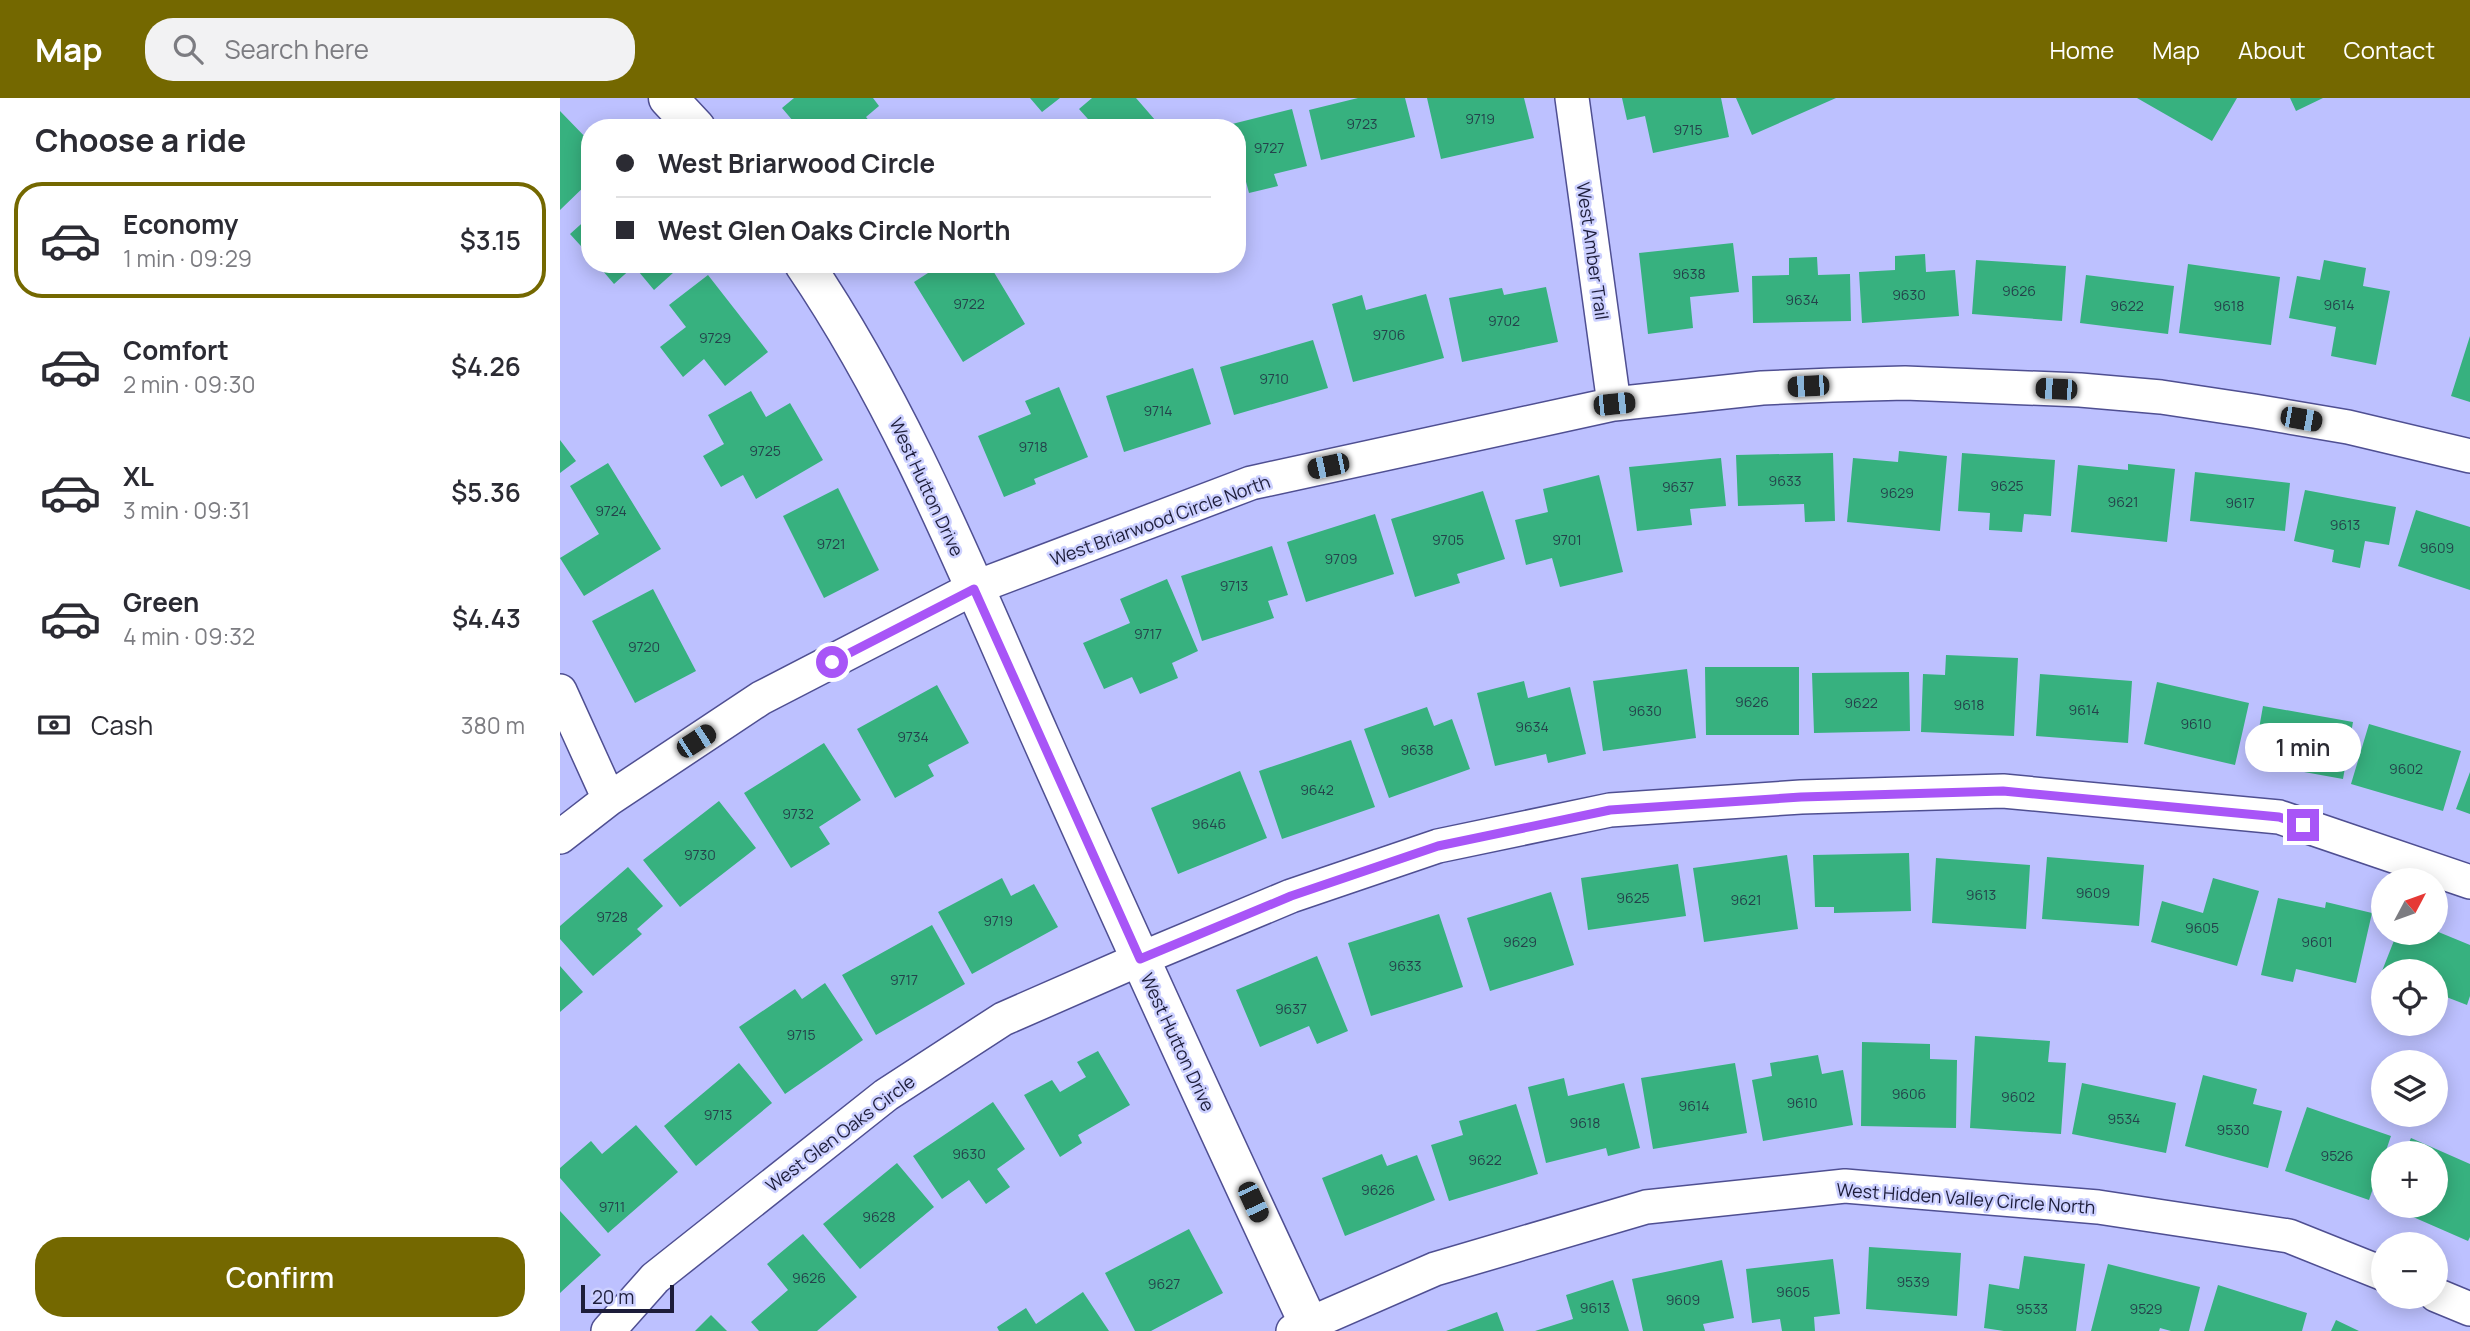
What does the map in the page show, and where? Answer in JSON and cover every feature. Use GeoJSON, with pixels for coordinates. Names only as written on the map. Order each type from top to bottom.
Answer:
{"type":"FeatureCollection","features":[{"type":"Feature","properties":{"kind":"street"},"geometry":{"type":"LineString","coordinates":[[668,98],[688,119]]}},
{"type":"Feature","properties":{"kind":"street","name":"West Amber Trail"},"geometry":{"type":"LineString","coordinates":[[1572,98],[1614,404]]}},
{"type":"Feature","properties":{"kind":"street","name":"West Hutton Drive"},"geometry":{"type":"LineString","coordinates":[[810,273],[884,396],[974,589],[1305,1329]]}},
{"type":"Feature","properties":{"kind":"street","name":"West Briarwood Circle North"},"geometry":{"type":"LineString","coordinates":[[560,837],[609,799],[761,698],[974,589],[1251,483],[1614,404],[1749,389],[1832,385],[1932,384],[2080,390],[2161,397],[2254,411],[2348,427],[2470,456]]}},
{"type":"Feature","properties":{"kind":"street"},"geometry":{"type":"LineString","coordinates":[[560,691],[609,799]]}},
{"type":"Feature","properties":{"kind":"street","name":"West Glen Oaks Circle"},"geometry":{"type":"LineString","coordinates":[[608,1331],[655,1278],[886,1095],[1003,1019],[1291,896],[1438,846],[1610,810],[1801,797],[2003,791],[2279,817],[2470,882]]}},
{"type":"Feature","properties":{"kind":"street","name":"West Hidden Valley Circle North"},"geometry":{"type":"LineString","coordinates":[[1305,1329],[1435,1269],[1646,1207],[1845,1186],[2098,1207],[2289,1236],[2371,1269]]}},
{"type":"Feature","properties":{"kind":"street"},"geometry":{"type":"LineString","coordinates":[[2448,1300],[2470,1309]]}},
{"type":"Feature","properties":{"kind":"building"},"geometry":{"type":"Polygon","coordinates":[[[794,98],[873,98],[879,106],[866,117],[868,119],[791,119],[782,108],[794,98]]]}},
{"type":"Feature","properties":{"kind":"building"},"geometry":{"type":"Polygon","coordinates":[[[1030,98],[1060,98],[1042,112],[1030,98]]]}},
{"type":"Feature","properties":{"kind":"building"},"geometry":{"type":"Polygon","coordinates":[[[1092,98],[1136,98],[1154,119],[1088,119],[1079,109],[1092,98]]]}},
{"type":"Feature","properties":{"kind":"building"},"geometry":{"type":"Polygon","coordinates":[[[1358,98],[1405,98],[1415,137],[1321,160],[1309,110],[1358,98]]]}},
{"type":"Feature","properties":{"kind":"building"},"geometry":{"type":"Polygon","coordinates":[[[1427,98],[1524,98],[1534,138],[1441,159],[1427,98]]]}},
{"type":"Feature","properties":{"kind":"building"},"geometry":{"type":"Polygon","coordinates":[[[1622,98],[1721,98],[1729,137],[1653,153],[1645,116],[1627,120],[1622,98]]]}},
{"type":"Feature","properties":{"kind":"building"},"geometry":{"type":"Polygon","coordinates":[[[1736,98],[1836,98],[1752,135],[1736,98]]]}},
{"type":"Feature","properties":{"kind":"building"},"geometry":{"type":"Polygon","coordinates":[[[2137,98],[2237,98],[2212,141],[2137,98]]]}},
{"type":"Feature","properties":{"kind":"building"},"geometry":{"type":"Polygon","coordinates":[[[2290,98],[2323,98],[2296,111],[2290,98]]]}},
{"type":"Feature","properties":{"kind":"building"},"geometry":{"type":"Polygon","coordinates":[[[1292,109],[1307,166],[1274,174],[1278,186],[1249,193],[1246,182],[1246,120],[1292,109]]]}},
{"type":"Feature","properties":{"kind":"building"},"geometry":{"type":"Polygon","coordinates":[[[560,111],[581,133],[581,190],[560,210],[560,111]]]}},
{"type":"Feature","properties":{"kind":"building"},"geometry":{"type":"Polygon","coordinates":[[[581,224],[581,246],[570,234],[581,224]]]}},
{"type":"Feature","properties":{"kind":"building"},"geometry":{"type":"Polygon","coordinates":[[[1733,243],[1739,292],[1690,297],[1693,328],[1648,334],[1639,253],[1733,243]]]}},
{"type":"Feature","properties":{"kind":"building"},"geometry":{"type":"Polygon","coordinates":[[[1925,254],[1926,272],[1955,270],[1959,316],[1862,323],[1859,272],[1895,270],[1895,256],[1925,254]]]}},
{"type":"Feature","properties":{"kind":"building"},"geometry":{"type":"Polygon","coordinates":[[[1817,257],[1818,275],[1850,274],[1851,321],[1753,323],[1752,276],[1789,275],[1789,258],[1817,257]]]}},
{"type":"Feature","properties":{"kind":"building"},"geometry":{"type":"Polygon","coordinates":[[[1976,260],[2066,266],[2062,321],[1972,314],[1976,260]]]}},
{"type":"Feature","properties":{"kind":"building"},"geometry":{"type":"Polygon","coordinates":[[[2324,260],[2366,268],[2363,286],[2390,291],[2376,365],[2331,356],[2336,327],[2289,318],[2297,276],[2320,280],[2324,260]]]}},
{"type":"Feature","properties":{"kind":"building"},"geometry":{"type":"Polygon","coordinates":[[[2188,264],[2280,277],[2271,345],[2179,333],[2188,264]]]}},
{"type":"Feature","properties":{"kind":"building"},"geometry":{"type":"Polygon","coordinates":[[[605,273],[626,273],[614,284],[605,273]]]}},
{"type":"Feature","properties":{"kind":"building"},"geometry":{"type":"Polygon","coordinates":[[[640,273],[673,273],[654,290],[640,273]]]}},
{"type":"Feature","properties":{"kind":"building"},"geometry":{"type":"Polygon","coordinates":[[[928,273],[994,273],[1025,324],[963,362],[914,282],[928,273]]]}},
{"type":"Feature","properties":{"kind":"building"},"geometry":{"type":"Polygon","coordinates":[[[708,275],[768,352],[725,386],[704,359],[683,377],[660,347],[686,327],[669,305],[708,275]]]}},
{"type":"Feature","properties":{"kind":"building"},"geometry":{"type":"Polygon","coordinates":[[[2086,275],[2174,286],[2168,334],[2080,323],[2086,275]]]}},
{"type":"Feature","properties":{"kind":"building"},"geometry":{"type":"Polygon","coordinates":[[[1546,287],[1558,342],[1462,362],[1449,298],[1502,288],[1504,295],[1546,287]]]}},
{"type":"Feature","properties":{"kind":"building"},"geometry":{"type":"Polygon","coordinates":[[[1426,294],[1444,358],[1353,382],[1332,304],[1362,295],[1366,310],[1426,294]]]}},
{"type":"Feature","properties":{"kind":"building"},"geometry":{"type":"Polygon","coordinates":[[[2470,336],[2470,402],[2451,396],[2470,336]]]}},
{"type":"Feature","properties":{"kind":"building"},"geometry":{"type":"Polygon","coordinates":[[[1313,340],[1328,388],[1234,415],[1220,367],[1313,340]]]}},
{"type":"Feature","properties":{"kind":"building"},"geometry":{"type":"Polygon","coordinates":[[[1193,368],[1211,424],[1124,452],[1106,396],[1193,368]]]}},
{"type":"Feature","properties":{"kind":"building"},"geometry":{"type":"Polygon","coordinates":[[[1059,387],[1088,457],[1034,479],[1036,484],[1004,497],[978,436],[1031,414],[1025,401],[1059,387]]]}},
{"type":"Feature","properties":{"kind":"building"},"geometry":{"type":"Polygon","coordinates":[[[751,391],[766,417],[790,403],[823,460],[756,499],[743,475],[721,487],[703,456],[724,444],[708,415],[751,391]]]}},
{"type":"Feature","properties":{"kind":"building"},"geometry":{"type":"Polygon","coordinates":[[[560,440],[576,461],[560,473],[560,440]]]}},
{"type":"Feature","properties":{"kind":"building"},"geometry":{"type":"Polygon","coordinates":[[[1899,451],[1947,456],[1940,531],[1847,522],[1853,458],[1898,462],[1899,451]]]}},
{"type":"Feature","properties":{"kind":"building"},"geometry":{"type":"Polygon","coordinates":[[[1833,453],[1835,521],[1805,522],[1804,504],[1738,506],[1736,455],[1833,453]]]}},
{"type":"Feature","properties":{"kind":"building"},"geometry":{"type":"Polygon","coordinates":[[[1962,453],[2055,460],[2051,516],[2024,514],[2022,532],[1989,530],[1990,513],[1958,511],[1962,453]]]}},
{"type":"Feature","properties":{"kind":"building"},"geometry":{"type":"Polygon","coordinates":[[[1721,458],[1726,506],[1690,509],[1692,525],[1637,531],[1629,467],[1721,458]]]}},
{"type":"Feature","properties":{"kind":"building"},"geometry":{"type":"Polygon","coordinates":[[[608,463],[661,549],[584,596],[560,558],[599,534],[570,486],[608,463]]]}},
{"type":"Feature","properties":{"kind":"building"},"geometry":{"type":"Polygon","coordinates":[[[2128,464],[2175,469],[2167,542],[2071,532],[2078,465],[2128,470],[2128,464]]]}},
{"type":"Feature","properties":{"kind":"building"},"geometry":{"type":"Polygon","coordinates":[[[2195,472],[2290,483],[2285,531],[2190,521],[2195,472]]]}},
{"type":"Feature","properties":{"kind":"building"},"geometry":{"type":"Polygon","coordinates":[[[1599,475],[1623,572],[1560,587],[1552,558],[1526,565],[1515,520],[1548,512],[1543,489],[1599,475]]]}},
{"type":"Feature","properties":{"kind":"building"},"geometry":{"type":"Polygon","coordinates":[[[838,488],[879,570],[824,598],[783,516],[838,488]]]}},
{"type":"Feature","properties":{"kind":"building"},"geometry":{"type":"Polygon","coordinates":[[[2305,490],[2396,507],[2389,545],[2365,541],[2360,568],[2332,562],[2334,550],[2294,541],[2305,490]]]}},
{"type":"Feature","properties":{"kind":"building"},"geometry":{"type":"Polygon","coordinates":[[[1483,491],[1505,559],[1457,574],[1460,583],[1415,597],[1391,519],[1483,491]]]}},
{"type":"Feature","properties":{"kind":"building"},"geometry":{"type":"Polygon","coordinates":[[[2416,510],[2470,527],[2470,590],[2398,566],[2416,510]]]}},
{"type":"Feature","properties":{"kind":"building"},"geometry":{"type":"Polygon","coordinates":[[[1375,514],[1394,574],[1306,602],[1287,542],[1375,514]]]}},
{"type":"Feature","properties":{"kind":"building"},"geometry":{"type":"Polygon","coordinates":[[[1272,546],[1288,595],[1268,601],[1274,618],[1202,641],[1181,576],[1272,546]]]}},
{"type":"Feature","properties":{"kind":"building"},"geometry":{"type":"Polygon","coordinates":[[[1167,579],[1198,651],[1172,663],[1178,678],[1140,694],[1132,677],[1104,689],[1083,643],[1130,623],[1120,599],[1167,579]]]}},
{"type":"Feature","properties":{"kind":"building"},"geometry":{"type":"Polygon","coordinates":[[[653,589],[696,671],[635,703],[592,621],[653,589]]]}},
{"type":"Feature","properties":{"kind":"building"},"geometry":{"type":"Polygon","coordinates":[[[1946,655],[2018,658],[2014,736],[1921,732],[1923,674],[1945,675],[1946,655]]]}},
{"type":"Feature","properties":{"kind":"building"},"geometry":{"type":"Polygon","coordinates":[[[1705,667],[1799,667],[1799,735],[1706,735],[1705,667]]]}},
{"type":"Feature","properties":{"kind":"building"},"geometry":{"type":"Polygon","coordinates":[[[1687,669],[1696,738],[1603,751],[1593,681],[1687,669]]]}},
{"type":"Feature","properties":{"kind":"building"},"geometry":{"type":"Polygon","coordinates":[[[1909,672],[1910,731],[1814,733],[1812,673],[1909,672]]]}},
{"type":"Feature","properties":{"kind":"building"},"geometry":{"type":"Polygon","coordinates":[[[2040,674],[2132,681],[2128,743],[2036,736],[2040,674]]]}},
{"type":"Feature","properties":{"kind":"building"},"geometry":{"type":"Polygon","coordinates":[[[1524,681],[1528,698],[1570,687],[1586,754],[1548,763],[1546,754],[1495,766],[1477,693],[1524,681]]]}},
{"type":"Feature","properties":{"kind":"building"},"geometry":{"type":"Polygon","coordinates":[[[2157,682],[2249,703],[2235,765],[2144,744],[2157,682]]]}},
{"type":"Feature","properties":{"kind":"building"},"geometry":{"type":"Polygon","coordinates":[[[937,685],[969,743],[928,765],[934,776],[895,798],[857,729],[937,685]]]}},
{"type":"Feature","properties":{"kind":"building"},"geometry":{"type":"Polygon","coordinates":[[[2263,706],[2353,722],[2343,779],[2253,763],[2263,706]]]}},
{"type":"Feature","properties":{"kind":"building"},"geometry":{"type":"Polygon","coordinates":[[[1427,707],[1434,726],[1452,719],[1470,769],[1389,798],[1364,729],[1427,707]]]}},
{"type":"Feature","properties":{"kind":"building"},"geometry":{"type":"Polygon","coordinates":[[[2369,724],[2461,751],[2443,811],[2351,784],[2369,724]]]}},
{"type":"Feature","properties":{"kind":"building"},"geometry":{"type":"Polygon","coordinates":[[[1351,740],[1375,807],[1282,839],[1259,771],[1351,740]]]}},
{"type":"Feature","properties":{"kind":"building"},"geometry":{"type":"Polygon","coordinates":[[[824,743],[861,800],[819,827],[830,844],[791,868],[744,793],[824,743]]]}},
{"type":"Feature","properties":{"kind":"building"},"geometry":{"type":"Polygon","coordinates":[[[1240,771],[1267,838],[1178,874],[1151,808],[1240,771]]]}},
{"type":"Feature","properties":{"kind":"building"},"geometry":{"type":"Polygon","coordinates":[[[2470,772],[2470,814],[2456,809],[2470,772]]]}},
{"type":"Feature","properties":{"kind":"building"},"geometry":{"type":"Polygon","coordinates":[[[719,801],[756,848],[680,907],[643,860],[719,801]]]}},
{"type":"Feature","properties":{"kind":"building"},"geometry":{"type":"Polygon","coordinates":[[[1909,853],[1911,911],[1834,913],[1834,907],[1815,907],[1813,855],[1909,853]]]}},
{"type":"Feature","properties":{"kind":"building"},"geometry":{"type":"Polygon","coordinates":[[[1787,855],[1798,929],[1704,942],[1693,868],[1787,855]]]}},
{"type":"Feature","properties":{"kind":"building"},"geometry":{"type":"Polygon","coordinates":[[[2047,857],[2144,865],[2139,926],[2042,919],[2047,857]]]}},
{"type":"Feature","properties":{"kind":"building"},"geometry":{"type":"Polygon","coordinates":[[[1936,858],[2030,865],[2026,929],[1932,923],[1936,858]]]}},
{"type":"Feature","properties":{"kind":"building"},"geometry":{"type":"Polygon","coordinates":[[[1678,864],[1686,916],[1588,930],[1581,878],[1678,864]]]}},
{"type":"Feature","properties":{"kind":"building"},"geometry":{"type":"Polygon","coordinates":[[[628,867],[663,906],[637,929],[642,934],[593,976],[560,939],[560,926],[628,867]]]}},
{"type":"Feature","properties":{"kind":"building"},"geometry":{"type":"Polygon","coordinates":[[[1002,878],[1011,896],[1034,884],[1058,927],[972,974],[938,912],[1002,878]]]}},
{"type":"Feature","properties":{"kind":"building"},"geometry":{"type":"Polygon","coordinates":[[[2213,878],[2259,891],[2237,966],[2151,942],[2162,901],[2203,913],[2213,878]]]}},
{"type":"Feature","properties":{"kind":"building"},"geometry":{"type":"Polygon","coordinates":[[[1551,892],[1574,965],[1490,991],[1467,918],[1551,892]]]}},
{"type":"Feature","properties":{"kind":"building"},"geometry":{"type":"Polygon","coordinates":[[[2278,898],[2325,908],[2326,902],[2371,913],[2356,983],[2296,969],[2293,982],[2261,975],[2278,898]]]}},
{"type":"Feature","properties":{"kind":"building"},"geometry":{"type":"Polygon","coordinates":[[[1439,914],[1463,987],[1371,1016],[1348,943],[1439,914]]]}},
{"type":"Feature","properties":{"kind":"building"},"geometry":{"type":"Polygon","coordinates":[[[932,925],[965,984],[876,1035],[842,975],[932,925]]]}},
{"type":"Feature","properties":{"kind":"building"},"geometry":{"type":"Polygon","coordinates":[[[2448,936],[2470,945],[2470,996],[2467,1005],[2448,998],[2448,959],[2387,959],[2392,945],[2448,945],[2448,936]]]}},
{"type":"Feature","properties":{"kind":"building"},"geometry":{"type":"Polygon","coordinates":[[[1317,956],[1348,1031],[1317,1044],[1309,1026],[1260,1047],[1236,990],[1317,956]]]}},
{"type":"Feature","properties":{"kind":"building"},"geometry":{"type":"Polygon","coordinates":[[[560,966],[583,992],[560,1012],[560,966]]]}},
{"type":"Feature","properties":{"kind":"building"},"geometry":{"type":"Polygon","coordinates":[[[825,983],[863,1040],[785,1094],[739,1027],[795,989],[802,999],[825,983]]]}},
{"type":"Feature","properties":{"kind":"building"},"geometry":{"type":"Polygon","coordinates":[[[1975,1036],[2050,1041],[2048,1062],[2066,1063],[2061,1134],[1970,1128],[1975,1036]]]}},
{"type":"Feature","properties":{"kind":"building"},"geometry":{"type":"Polygon","coordinates":[[[1862,1042],[1930,1044],[1930,1059],[1957,1060],[1956,1128],[1861,1126],[1862,1042]]]}},
{"type":"Feature","properties":{"kind":"building"},"geometry":{"type":"Polygon","coordinates":[[[1098,1051],[1130,1105],[1078,1135],[1082,1143],[1060,1157],[1024,1095],[1052,1080],[1060,1092],[1086,1077],[1077,1062],[1098,1051]]]}},
{"type":"Feature","properties":{"kind":"building"},"geometry":{"type":"Polygon","coordinates":[[[1818,1055],[1822,1074],[1843,1070],[1853,1125],[1763,1141],[1752,1080],[1772,1076],[1770,1063],[1818,1055]]]}},
{"type":"Feature","properties":{"kind":"building"},"geometry":{"type":"Polygon","coordinates":[[[739,1063],[772,1103],[696,1166],[664,1126],[739,1063]]]}},
{"type":"Feature","properties":{"kind":"building"},"geometry":{"type":"Polygon","coordinates":[[[1735,1063],[1747,1133],[1653,1149],[1641,1078],[1735,1063]]]}},
{"type":"Feature","properties":{"kind":"building"},"geometry":{"type":"Polygon","coordinates":[[[2203,1075],[2257,1089],[2253,1104],[2282,1111],[2268,1168],[2185,1146],[2203,1075]]]}},
{"type":"Feature","properties":{"kind":"building"},"geometry":{"type":"Polygon","coordinates":[[[1564,1078],[1568,1096],[1624,1083],[1640,1148],[1608,1156],[1606,1148],[1546,1163],[1528,1087],[1564,1078]]]}},
{"type":"Feature","properties":{"kind":"building"},"geometry":{"type":"Polygon","coordinates":[[[2082,1083],[2176,1103],[2166,1153],[2072,1134],[2082,1083]]]}},
{"type":"Feature","properties":{"kind":"building"},"geometry":{"type":"Polygon","coordinates":[[[993,1102],[1025,1149],[997,1169],[1010,1187],[986,1204],[969,1180],[942,1199],[913,1156],[993,1102]]]}},
{"type":"Feature","properties":{"kind":"building"},"geometry":{"type":"Polygon","coordinates":[[[1516,1104],[1538,1174],[1449,1201],[1431,1145],[1463,1135],[1459,1121],[1516,1104]]]}},
{"type":"Feature","properties":{"kind":"building"},"geometry":{"type":"Polygon","coordinates":[[[2307,1107],[2391,1136],[2389,1141],[2371,1141],[2369,1200],[2285,1171],[2307,1107]]]}},
{"type":"Feature","properties":{"kind":"building"},"geometry":{"type":"Polygon","coordinates":[[[636,1125],[678,1172],[608,1233],[560,1178],[560,1168],[591,1141],[602,1154],[636,1125]]]}},
{"type":"Feature","properties":{"kind":"building"},"geometry":{"type":"Polygon","coordinates":[[[1382,1154],[1387,1166],[1417,1155],[1435,1200],[1345,1236],[1322,1178],[1382,1154]]]}},
{"type":"Feature","properties":{"kind":"building"},"geometry":{"type":"Polygon","coordinates":[[[2448,1154],[2470,1164],[2470,1237],[2468,1241],[2415,1218],[2448,1218],[2448,1154]]]}},
{"type":"Feature","properties":{"kind":"building"},"geometry":{"type":"Polygon","coordinates":[[[897,1163],[934,1207],[860,1269],[823,1224],[897,1163]]]}},
{"type":"Feature","properties":{"kind":"building"},"geometry":{"type":"Polygon","coordinates":[[[560,1211],[601,1255],[560,1293],[560,1211]]]}},
{"type":"Feature","properties":{"kind":"building"},"geometry":{"type":"Polygon","coordinates":[[[1189,1229],[1223,1293],[1151,1331],[1135,1331],[1105,1273],[1189,1229]]]}},
{"type":"Feature","properties":{"kind":"building"},"geometry":{"type":"Polygon","coordinates":[[[803,1234],[857,1297],[817,1331],[759,1331],[751,1322],[788,1290],[767,1264],[803,1234]]]}},
{"type":"Feature","properties":{"kind":"building"},"geometry":{"type":"Polygon","coordinates":[[[1869,1247],[1961,1253],[1957,1316],[1866,1309],[1869,1247]]]}},
{"type":"Feature","properties":{"kind":"building"},"geometry":{"type":"Polygon","coordinates":[[[2024,1256],[2085,1264],[2076,1331],[2004,1331],[1984,1328],[1989,1284],[2019,1289],[2024,1256]]]}},
{"type":"Feature","properties":{"kind":"building"},"geometry":{"type":"Polygon","coordinates":[[[1833,1259],[1840,1314],[1814,1317],[1815,1331],[1782,1331],[1780,1319],[1752,1323],[1746,1269],[1833,1259]]]}},
{"type":"Feature","properties":{"kind":"building"},"geometry":{"type":"Polygon","coordinates":[[[1722,1260],[1734,1318],[1703,1324],[1705,1331],[1643,1331],[1632,1279],[1722,1260]]]}},
{"type":"Feature","properties":{"kind":"building"},"geometry":{"type":"Polygon","coordinates":[[[2108,1264],[2200,1287],[2189,1331],[2160,1328],[2159,1331],[2091,1331],[2108,1264]]]}},
{"type":"Feature","properties":{"kind":"building"},"geometry":{"type":"Polygon","coordinates":[[[1613,1280],[1629,1331],[1535,1331],[1573,1319],[1566,1295],[1613,1280]]]}},
{"type":"Feature","properties":{"kind":"building"},"geometry":{"type":"Polygon","coordinates":[[[2218,1285],[2307,1313],[2302,1331],[2204,1331],[2218,1285]]]}},
{"type":"Feature","properties":{"kind":"building"},"geometry":{"type":"Polygon","coordinates":[[[1083,1292],[1109,1331],[999,1331],[997,1327],[1026,1308],[1036,1324],[1083,1292]]]}},
{"type":"Feature","properties":{"kind":"building"},"geometry":{"type":"Polygon","coordinates":[[[1497,1312],[1504,1331],[1446,1331],[1497,1312]]]}},
{"type":"Feature","properties":{"kind":"building"},"geometry":{"type":"Polygon","coordinates":[[[711,1315],[727,1331],[695,1331],[711,1315]]]}},
{"type":"Feature","properties":{"kind":"building"},"geometry":{"type":"Polygon","coordinates":[[[2336,1320],[2359,1331],[2331,1331],[2336,1320]]]}},
{"type":"Feature","properties":{"kind":"route"},"geometry":{"type":"LineString","coordinates":[[832,662],[974,589],[1140,959],[1291,896],[1438,846],[1610,810],[1801,797],[2003,791],[2279,817],[2303,825]]}}]}
